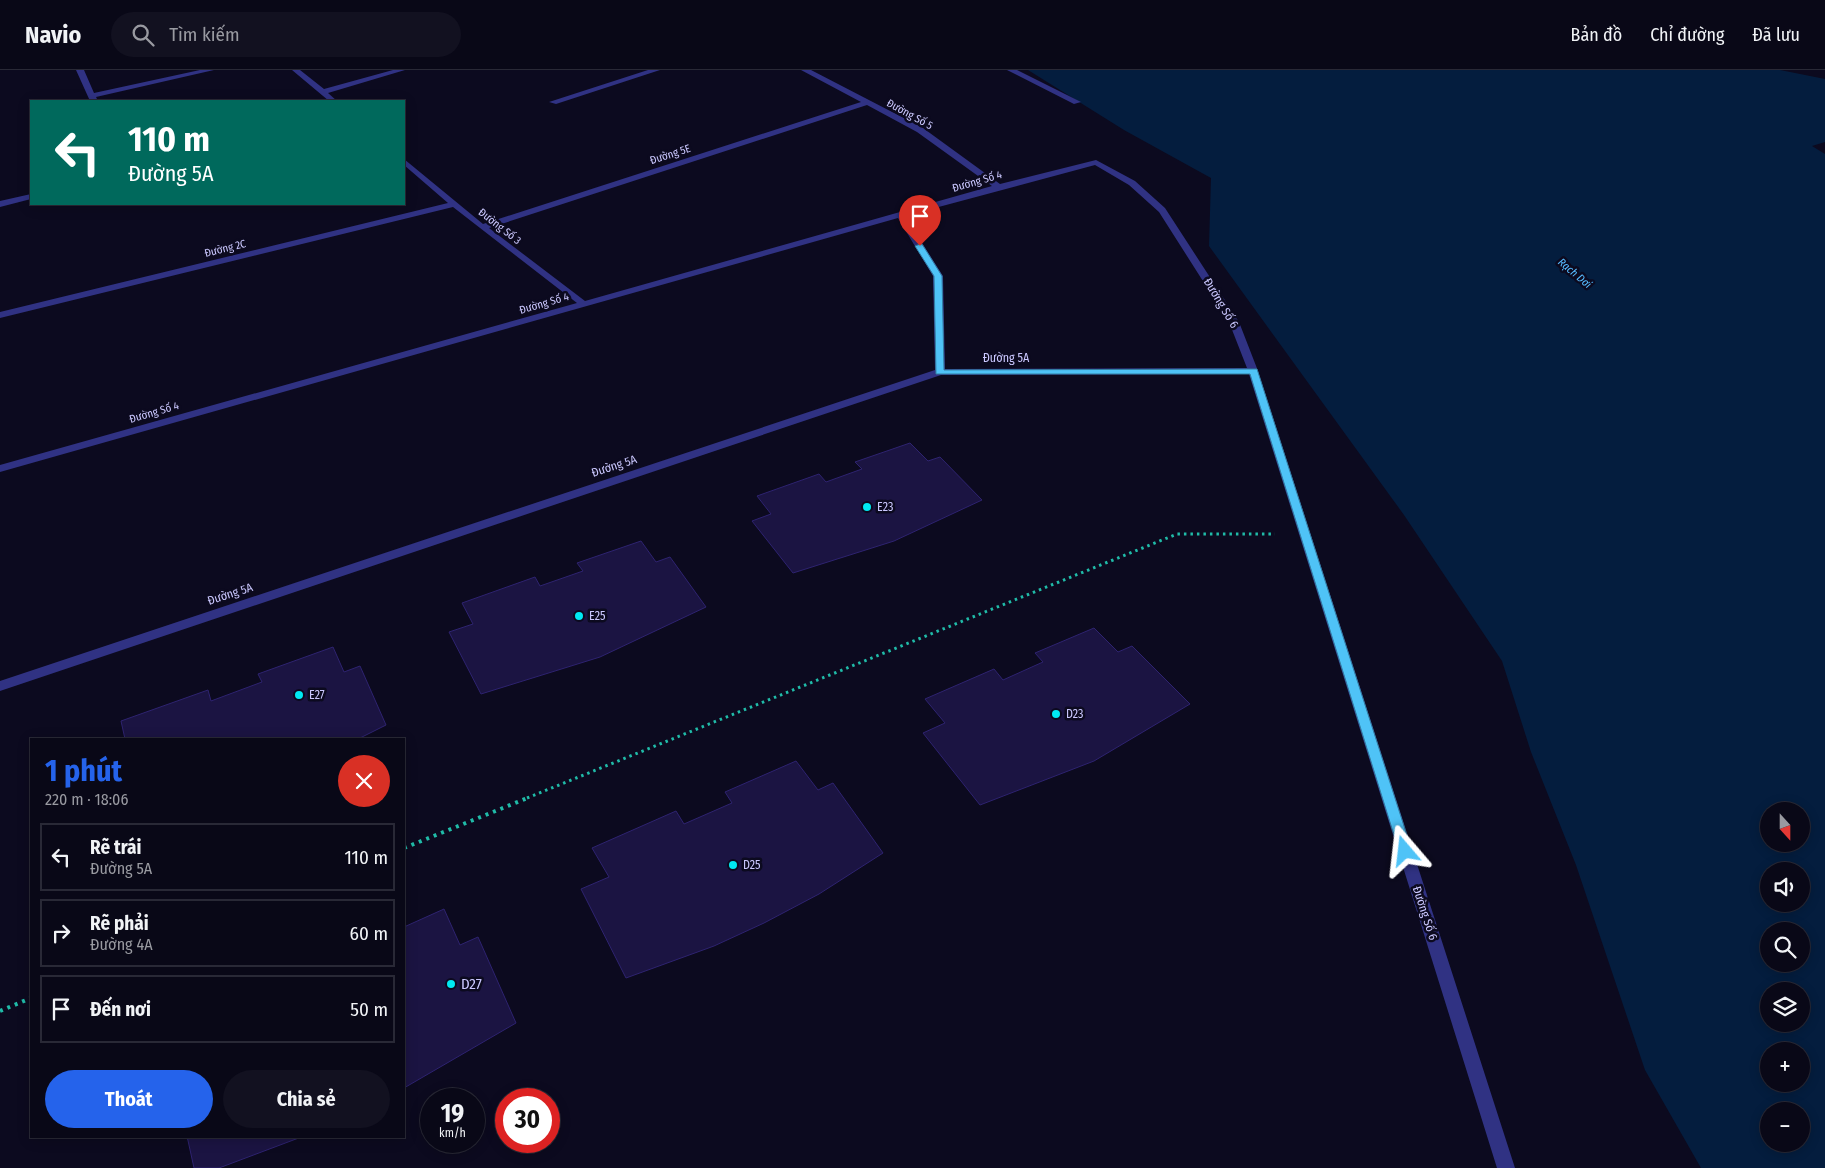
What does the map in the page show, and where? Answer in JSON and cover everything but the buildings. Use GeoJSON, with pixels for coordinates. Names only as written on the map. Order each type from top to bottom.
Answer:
{"type":"FeatureCollection","features":[{"type":"Feature","properties":{"kind":"street"},"geometry":{"type":"LineString","coordinates":[[80,70],[93,98],[210,70]]}},
{"type":"Feature","properties":{"kind":"street"},"geometry":{"type":"LineString","coordinates":[[296,70],[332,100]]}},
{"type":"Feature","properties":{"kind":"street"},"geometry":{"type":"LineString","coordinates":[[322,92],[402,70]]}},
{"type":"Feature","properties":{"kind":"street"},"geometry":{"type":"LineString","coordinates":[[553,102],[656,70]]}},
{"type":"Feature","properties":{"kind":"street","name":"Đường Số 5"},"geometry":{"type":"LineString","coordinates":[[805,70],[920,130],[999,187]]}},
{"type":"Feature","properties":{"kind":"street"},"geometry":{"type":"LineString","coordinates":[[1011,70],[1077,102]]}},
{"type":"Feature","properties":{"kind":"street","name":"Đường 5E"},"geometry":{"type":"LineString","coordinates":[[482,227],[866,103]]}},
{"type":"Feature","properties":{"kind":"street","name":"Đường Số 3"},"geometry":{"type":"LineString","coordinates":[[405,162],[482,227],[585,305]]}},
{"type":"Feature","properties":{"kind":"street","name":"Đường Số 4"},"geometry":{"type":"LineString","coordinates":[[0,469],[999,187],[1096,162]]}},
{"type":"Feature","properties":{"kind":"street","name":"Đường Số 6"},"geometry":{"type":"LineString","coordinates":[[1096,162],[1132,183],[1162,210],[1234,322],[1254,371],[1506,1168]]}},
{"type":"Feature","properties":{"kind":"street"},"geometry":{"type":"LineString","coordinates":[[0,204],[30,197]]}},
{"type":"Feature","properties":{"kind":"street","name":"Đường 2C"},"geometry":{"type":"LineString","coordinates":[[0,315],[454,204]]}},
{"type":"Feature","properties":{"kind":"street"},"geometry":{"type":"LineString","coordinates":[[901,216],[938,276],[940,372]]}},
{"type":"Feature","properties":{"kind":"street","name":"Đường 5A"},"geometry":{"type":"LineString","coordinates":[[0,686],[940,372],[1254,371]]}},
{"type":"Feature","properties":{"kind":"path"},"geometry":{"type":"LineString","coordinates":[[405,848],[1177,534],[1305,533]]}},
{"type":"Feature","properties":{"kind":"path"},"geometry":{"type":"LineString","coordinates":[[0,1011],[30,998]]}},
{"type":"Feature","properties":{"kind":"water","name":"Rạch Dơi"},"geometry":{"type":"Polygon","coordinates":[[[1028,70],[1780,70],[1825,79],[1825,142],[1812,146],[1825,154],[1825,1168],[1701,1168],[1645,1070],[1576,865],[1531,752],[1502,661],[1404,515],[1209,246],[1211,178],[1124,130],[1028,70]]]}},
{"type":"Feature","properties":{"kind":"place","name":"E23"},"geometry":{"type":"Point","coordinates":[867,507]}},
{"type":"Feature","properties":{"kind":"place","name":"E25"},"geometry":{"type":"Point","coordinates":[579,616]}},
{"type":"Feature","properties":{"kind":"place","name":"E27"},"geometry":{"type":"Point","coordinates":[299,695]}},
{"type":"Feature","properties":{"kind":"place","name":"D23"},"geometry":{"type":"Point","coordinates":[1056,714]}},
{"type":"Feature","properties":{"kind":"place","name":"D25"},"geometry":{"type":"Point","coordinates":[733,865]}},
{"type":"Feature","properties":{"kind":"place","name":"D27"},"geometry":{"type":"Point","coordinates":[451,984]}},
{"type":"Feature","properties":{"kind":"route"},"geometry":{"type":"LineString","coordinates":[[920,246],[938,276],[940,372],[1254,371],[1405,851]]}}]}
